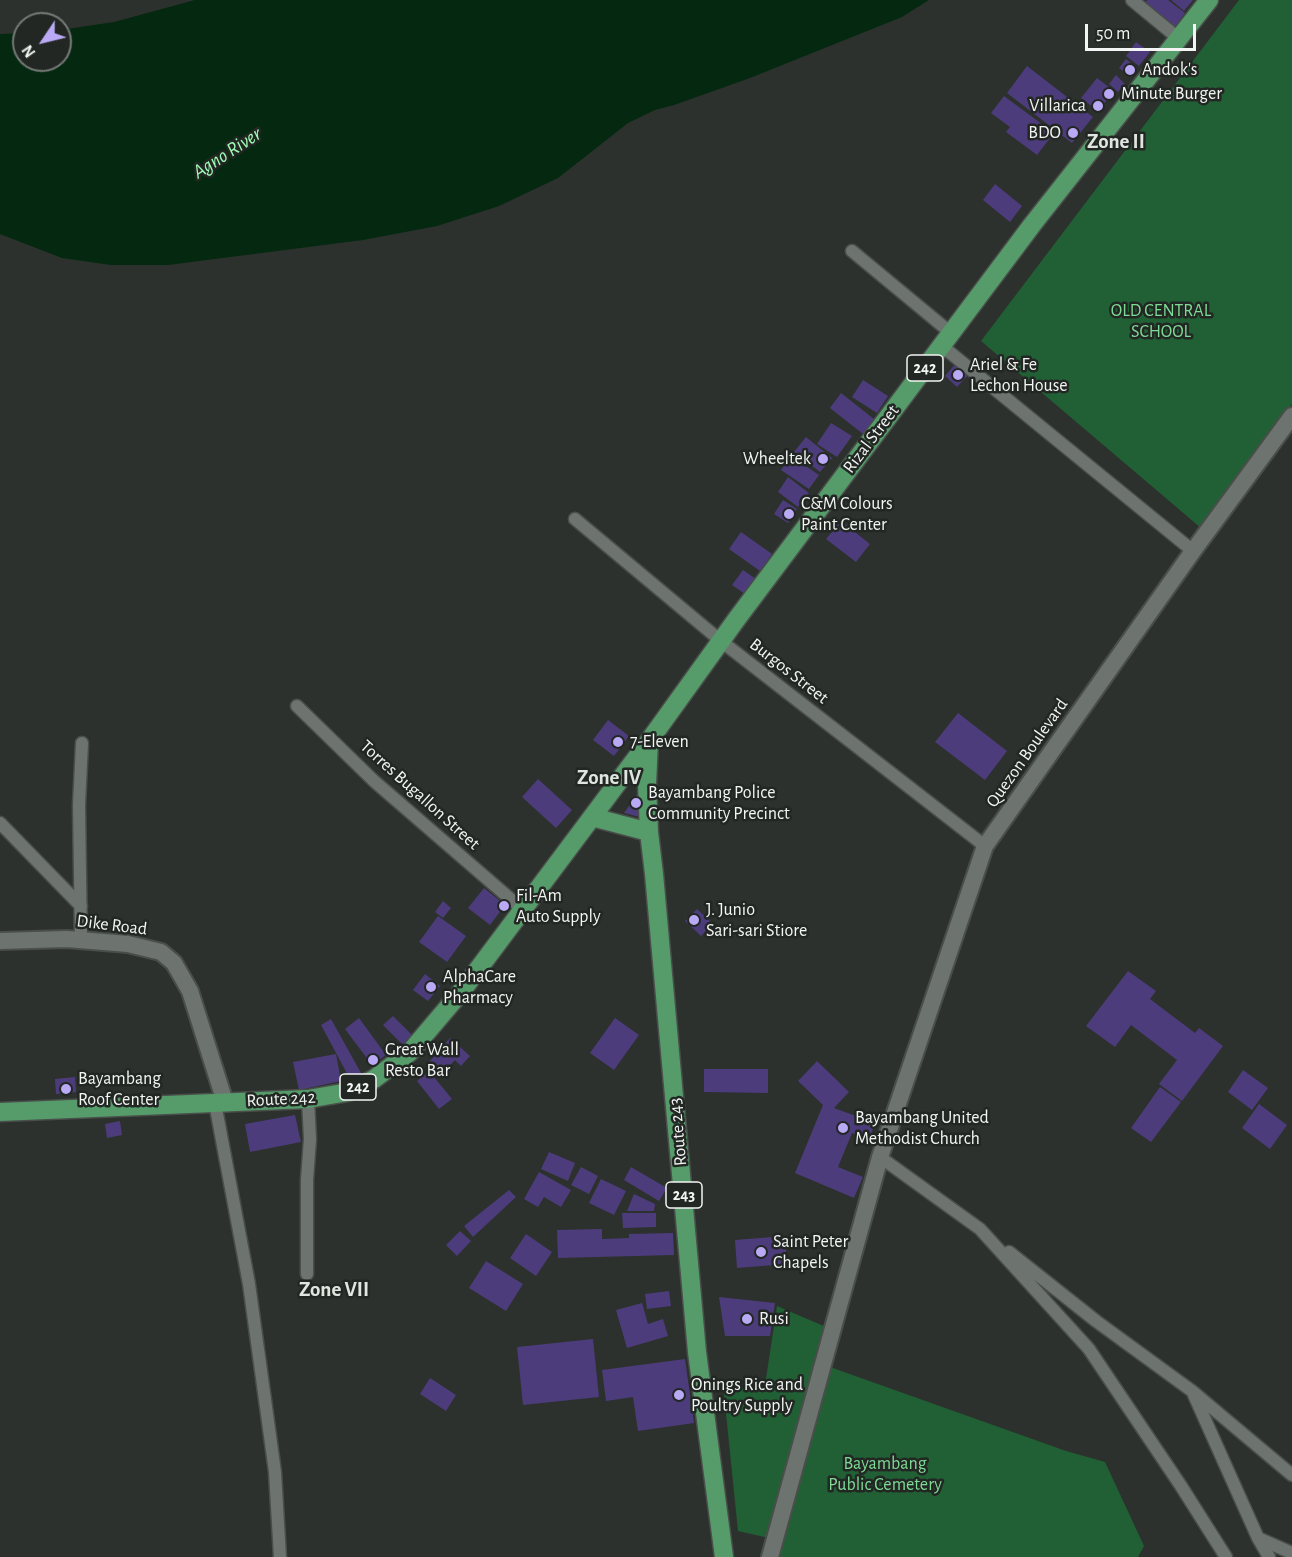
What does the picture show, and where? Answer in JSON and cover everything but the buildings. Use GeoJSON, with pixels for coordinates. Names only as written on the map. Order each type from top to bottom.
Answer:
{"type":"FeatureCollection","features":[{"type":"Feature","properties":{"kind":"main road","name":"Rizal Street"},"geometry":{"type":"LineString","coordinates":[[649,741],[1032,225],[1209,0]]}},
{"type":"Feature","properties":{"kind":"main road","name":"Route 242"},"geometry":{"type":"LineString","coordinates":[[0,1112],[308,1100],[348,1092],[374,1079],[410,1052],[461,992],[649,741]]}},
{"type":"Feature","properties":{"kind":"main road","name":"Route 243"},"geometry":{"type":"LineString","coordinates":[[649,741],[647,784],[649,832],[698,1352],[724,1557]]}},
{"type":"Feature","properties":{"kind":"main road"},"geometry":{"type":"LineString","coordinates":[[592,817],[649,832]]}},
{"type":"Feature","properties":{"kind":"street"},"geometry":{"type":"LineString","coordinates":[[1132,0],[1178,38]]}},
{"type":"Feature","properties":{"kind":"street"},"geometry":{"type":"LineString","coordinates":[[852,251],[947,339],[1193,551]]}},
{"type":"Feature","properties":{"kind":"street","name":"Quezon Boulevard"},"geometry":{"type":"LineString","coordinates":[[770,1557],[880,1157],[985,846],[1193,551],[1292,416]]}},
{"type":"Feature","properties":{"kind":"street","name":"Burgos Street"},"geometry":{"type":"LineString","coordinates":[[575,519],[721,641],[985,846]]}},
{"type":"Feature","properties":{"kind":"street","name":"Torres Bugallon Street"},"geometry":{"type":"LineString","coordinates":[[297,706],[374,781],[522,909]]}},
{"type":"Feature","properties":{"kind":"street"},"geometry":{"type":"LineString","coordinates":[[81,940],[79,805],[82,743]]}},
{"type":"Feature","properties":{"kind":"street"},"geometry":{"type":"LineString","coordinates":[[0,823],[81,906]]}},
{"type":"Feature","properties":{"kind":"street","name":"Dike Road"},"geometry":{"type":"LineString","coordinates":[[0,941],[81,940],[128,944],[160,952],[174,963],[190,992],[220,1103]]}},
{"type":"Feature","properties":{"kind":"street"},"geometry":{"type":"LineString","coordinates":[[307,1274],[307,1180],[310,1139],[308,1100]]}},
{"type":"Feature","properties":{"kind":"street"},"geometry":{"type":"LineString","coordinates":[[220,1103],[249,1284],[275,1472],[280,1557]]}},
{"type":"Feature","properties":{"kind":"street"},"geometry":{"type":"LineString","coordinates":[[880,1157],[980,1229],[1096,1321],[1192,1391],[1292,1475]]}},
{"type":"Feature","properties":{"kind":"street"},"geometry":{"type":"LineString","coordinates":[[980,1229],[1089,1349],[1175,1476],[1226,1557]]}},
{"type":"Feature","properties":{"kind":"street"},"geometry":{"type":"LineString","coordinates":[[1192,1391],[1258,1538],[1269,1557]]}},
{"type":"Feature","properties":{"kind":"street"},"geometry":{"type":"LineString","coordinates":[[1258,1538],[1292,1553]]}},
{"type":"Feature","properties":{"kind":"green space","name":"OLD CENTRAL SCHOOL"},"geometry":{"type":"Polygon","coordinates":[[[1239,0],[1292,0],[1292,404],[1201,528],[981,341],[1239,0]]]}},
{"type":"Feature","properties":{"kind":"green space","name":"Bayambang Public Cemetery"},"geometry":{"type":"Polygon","coordinates":[[[777,1306],[826,1327],[769,1538],[738,1531],[723,1384],[764,1392],[777,1306]]]}},
{"type":"Feature","properties":{"kind":"green space","name":"Bayambang Public Cemetery"},"geometry":{"type":"Polygon","coordinates":[[[830,1367],[1066,1451],[1105,1462],[1144,1546],[1138,1557],[775,1557],[830,1367]]]}},
{"type":"Feature","properties":{"kind":"water","name":"Agno River"},"geometry":{"type":"Polygon","coordinates":[[[195,0],[929,0],[902,17],[750,78],[655,110],[628,123],[558,178],[499,206],[437,226],[363,240],[168,265],[111,265],[62,258],[0,234],[0,34],[12,34],[12,72],[72,72],[72,28],[114,22],[195,0]]]}},
{"type":"Feature","properties":{"kind":"place","name":"Andok's"},"geometry":{"type":"Point","coordinates":[1130,70]}},
{"type":"Feature","properties":{"kind":"place","name":"Minute Burger"},"geometry":{"type":"Point","coordinates":[1109,94]}},
{"type":"Feature","properties":{"kind":"place","name":"Villarica"},"geometry":{"type":"Point","coordinates":[1098,106]}},
{"type":"Feature","properties":{"kind":"place","name":"BDO"},"geometry":{"type":"Point","coordinates":[1073,133]}},
{"type":"Feature","properties":{"kind":"place","name":"Ariel & Fe Lechon House"},"geometry":{"type":"Point","coordinates":[958,375]}},
{"type":"Feature","properties":{"kind":"place","name":"Wheeltek"},"geometry":{"type":"Point","coordinates":[823,459]}},
{"type":"Feature","properties":{"kind":"place","name":"C&M Colours Paint Center"},"geometry":{"type":"Point","coordinates":[789,514]}},
{"type":"Feature","properties":{"kind":"place","name":"7-Eleven"},"geometry":{"type":"Point","coordinates":[618,742]}},
{"type":"Feature","properties":{"kind":"place","name":"Bayambang Police Community Precinct"},"geometry":{"type":"Point","coordinates":[636,803]}},
{"type":"Feature","properties":{"kind":"place","name":"Fil-Am Auto Supply"},"geometry":{"type":"Point","coordinates":[504,906]}},
{"type":"Feature","properties":{"kind":"place","name":"J. Junio Sari-sari Stiore"},"geometry":{"type":"Point","coordinates":[694,920]}},
{"type":"Feature","properties":{"kind":"place","name":"AlphaCare Pharmacy"},"geometry":{"type":"Point","coordinates":[431,987]}},
{"type":"Feature","properties":{"kind":"place","name":"Great Wall Resto Bar"},"geometry":{"type":"Point","coordinates":[373,1060]}},
{"type":"Feature","properties":{"kind":"place","name":"Bayambang Roof Center"},"geometry":{"type":"Point","coordinates":[66,1089]}},
{"type":"Feature","properties":{"kind":"place","name":"Bayambang United Methodist Church"},"geometry":{"type":"Point","coordinates":[843,1128]}},
{"type":"Feature","properties":{"kind":"place","name":"Saint Peter Chapels"},"geometry":{"type":"Point","coordinates":[761,1252]}},
{"type":"Feature","properties":{"kind":"place","name":"Rusi"},"geometry":{"type":"Point","coordinates":[747,1319]}},
{"type":"Feature","properties":{"kind":"place","name":"Onings Rice and Poultry Supply"},"geometry":{"type":"Point","coordinates":[679,1395]}},
{"type":"Feature","properties":{"kind":"district","name":"Zone II"},"geometry":{"type":"Point","coordinates":[1116,142]}},
{"type":"Feature","properties":{"kind":"district","name":"Zone IV"},"geometry":{"type":"Point","coordinates":[609,778]}},
{"type":"Feature","properties":{"kind":"district","name":"Zone VII"},"geometry":{"type":"Point","coordinates":[334,1290]}}]}
